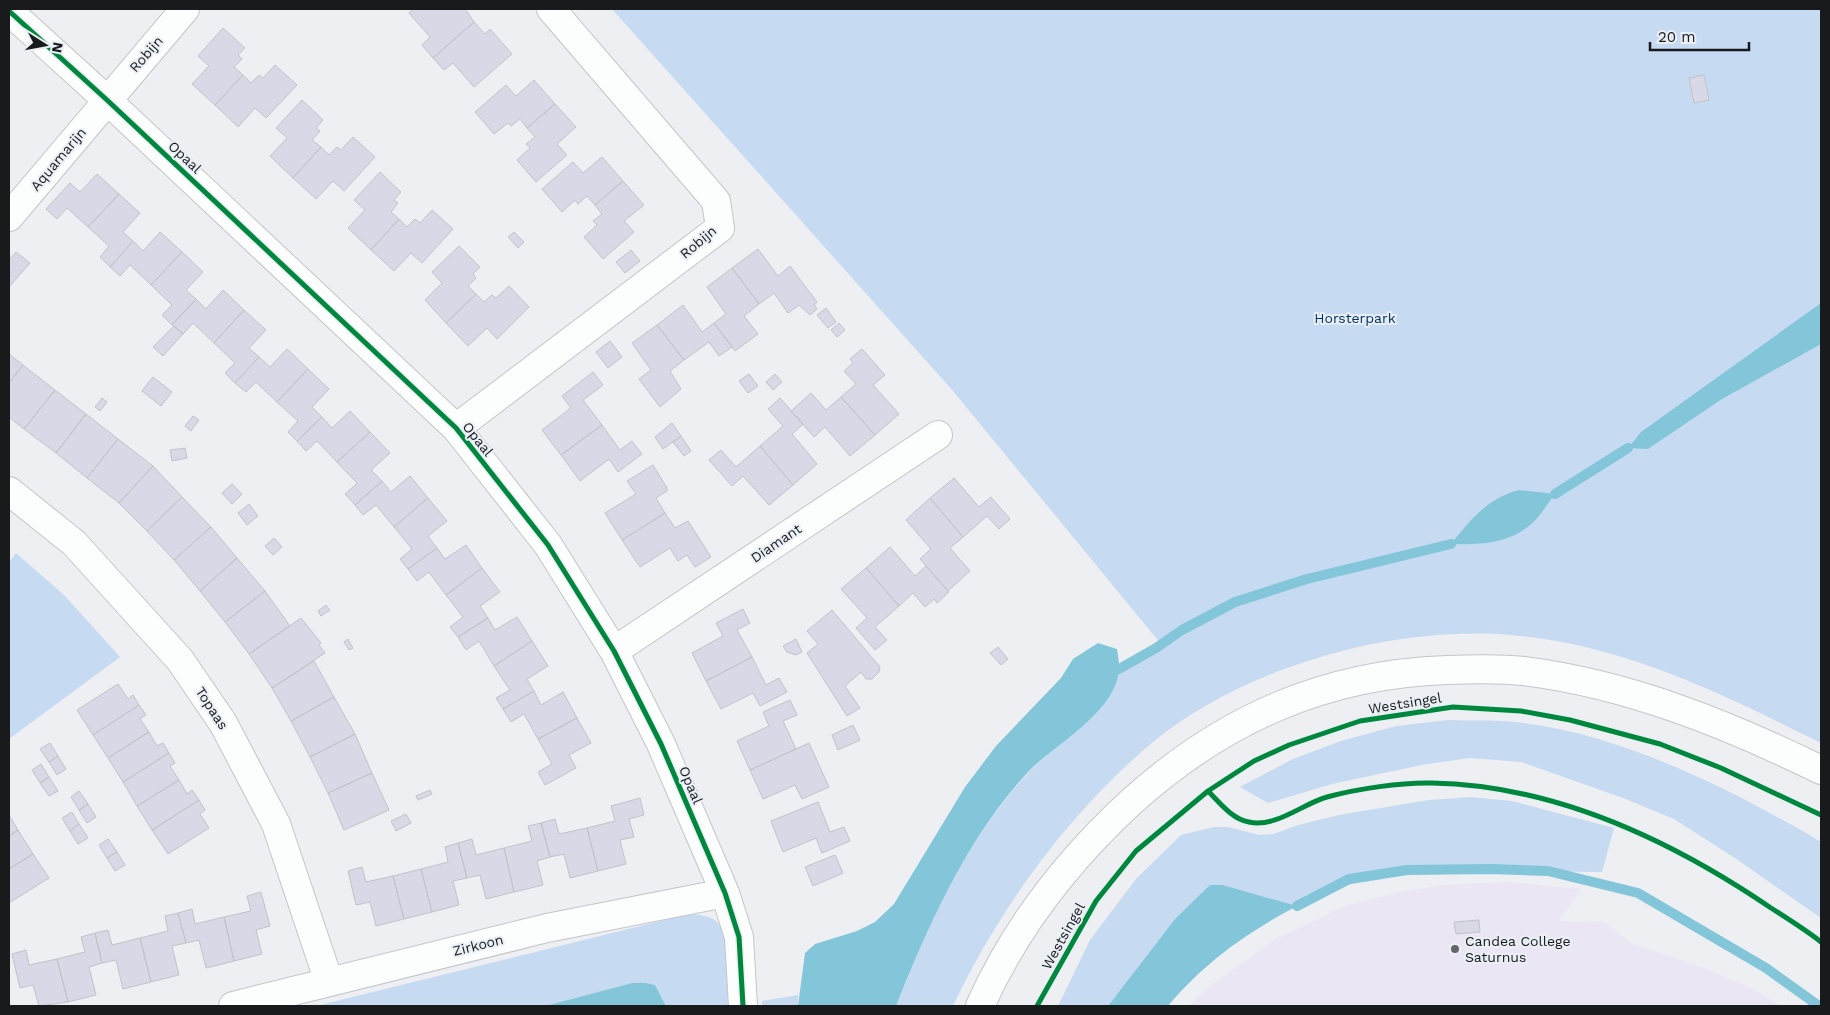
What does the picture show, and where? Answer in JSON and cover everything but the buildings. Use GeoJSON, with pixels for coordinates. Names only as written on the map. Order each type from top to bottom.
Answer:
{"type":"FeatureCollection","features":[{"type":"Feature","properties":{"kind":"street","name":"Robijn"},"geometry":{"type":"LineString","coordinates":[[107,100],[185,9]]}},
{"type":"Feature","properties":{"kind":"street","name":"Robijn"},"geometry":{"type":"LineString","coordinates":[[456,428],[720,228],[716,201],[551,9]]}},
{"type":"Feature","properties":{"kind":"street","name":"Opaal"},"geometry":{"type":"LineString","coordinates":[[9,11],[107,100],[456,428],[548,545],[614,651],[661,744],[725,893],[739,937],[743,1006]]}},
{"type":"Feature","properties":{"kind":"street","name":"Aquamarijn"},"geometry":{"type":"LineString","coordinates":[[9,217],[107,100]]}},
{"type":"Feature","properties":{"kind":"street","name":"Diamant"},"geometry":{"type":"LineString","coordinates":[[614,651],[938,434]]}},
{"type":"Feature","properties":{"kind":"street","name":"Topaas"},"geometry":{"type":"LineString","coordinates":[[9,491],[74,543],[180,660],[223,724],[276,824],[329,982]]}},
{"type":"Feature","properties":{"kind":"street","name":"Westsingel"},"geometry":{"type":"LineString","coordinates":[[980,1006],[994,975],[1032,915],[1066,868],[1103,828],[1164,773],[1225,732],[1296,698],[1348,682],[1407,671],[1466,669],[1521,671],[1570,679],[1635,695],[1719,723],[1821,770]]}},
{"type":"Feature","properties":{"kind":"street","name":"Zirkoon"},"geometry":{"type":"LineString","coordinates":[[233,1006],[547,928],[725,893]]}},
{"type":"Feature","properties":{"kind":"shaded area","name":"Candea College Saturnus"},"geometry":{"type":"Polygon","coordinates":[[[1508,882],[1581,889],[1559,921],[1604,922],[1633,944],[1697,965],[1755,990],[1780,1006],[1189,1006],[1205,990],[1274,940],[1345,906],[1399,892],[1443,885],[1508,882]]]}},
{"type":"Feature","properties":{"kind":"green space","name":"Horsterpark"},"geometry":{"type":"Polygon","coordinates":[[[612,9],[1821,9],[1821,743],[1747,707],[1671,674],[1632,660],[1552,640],[1510,635],[1464,634],[1416,637],[1367,645],[1318,658],[1271,674],[1226,695],[1184,719],[1147,747],[1117,774],[1089,804],[1036,867],[991,935],[953,1006],[896,1006],[936,913],[968,853],[987,825],[1029,772],[1085,724],[1099,709],[1110,694],[1117,679],[1118,664],[1161,644],[953,391],[612,9]]]}},
{"type":"Feature","properties":{"kind":"green space"},"geometry":{"type":"Polygon","coordinates":[[[16,553],[64,595],[120,657],[9,739],[9,562],[16,553]]]}},
{"type":"Feature","properties":{"kind":"green space"},"geometry":{"type":"Polygon","coordinates":[[[1449,720],[1503,721],[1544,726],[1585,735],[1627,748],[1668,764],[1748,801],[1821,842],[1821,918],[1735,858],[1674,819],[1623,798],[1521,762],[1469,758],[1422,765],[1332,784],[1268,803],[1240,787],[1293,759],[1341,741],[1396,726],[1449,720]]]}},
{"type":"Feature","properties":{"kind":"green space"},"geometry":{"type":"Polygon","coordinates":[[[1470,797],[1512,801],[1614,828],[1602,872],[1510,871],[1450,867],[1330,888],[1297,906],[1223,885],[1175,919],[1108,1006],[1058,1006],[1090,940],[1136,879],[1181,835],[1214,827],[1228,827],[1259,835],[1274,834],[1298,825],[1339,815],[1429,800],[1470,797]]]}},
{"type":"Feature","properties":{"kind":"green space"},"geometry":{"type":"Polygon","coordinates":[[[689,914],[710,918],[716,921],[720,927],[727,948],[733,1006],[666,1006],[655,985],[632,983],[545,1006],[316,1006],[689,914]]]}},
{"type":"Feature","properties":{"kind":"green space"},"geometry":{"type":"Polygon","coordinates":[[[798,995],[798,1006],[762,1006],[762,1001],[798,995]]]}},
{"type":"Feature","properties":{"kind":"water"},"geometry":{"type":"Polygon","coordinates":[[[1821,303],[1821,344],[1722,399],[1648,449],[1628,448],[1641,432],[1821,303]]]}},
{"type":"Feature","properties":{"kind":"water"},"geometry":{"type":"Polygon","coordinates":[[[1519,490],[1555,494],[1534,522],[1512,536],[1492,542],[1451,544],[1480,511],[1498,498],[1519,490]]]}},
{"type":"Feature","properties":{"kind":"water"},"geometry":{"type":"Polygon","coordinates":[[[1098,643],[1117,649],[1119,668],[1116,684],[1097,712],[1083,726],[1028,772],[986,825],[968,853],[936,913],[896,1006],[798,1006],[805,953],[815,944],[857,931],[875,922],[894,904],[965,787],[996,746],[1061,678],[1073,659],[1098,643]]]}},
{"type":"Feature","properties":{"kind":"water"},"geometry":{"type":"Polygon","coordinates":[[[1210,885],[1223,885],[1297,906],[1227,950],[1182,990],[1168,1006],[1108,1006],[1175,919],[1210,885]]]}},
{"type":"Feature","properties":{"kind":"water"},"geometry":{"type":"Polygon","coordinates":[[[632,983],[655,985],[666,1006],[545,1006],[632,983]]]}},
{"type":"Feature","properties":{"kind":"waterway"},"geometry":{"type":"LineString","coordinates":[[1555,494],[1628,448]]}},
{"type":"Feature","properties":{"kind":"waterway"},"geometry":{"type":"LineString","coordinates":[[1119,669],[1156,648],[1182,630],[1235,602],[1307,579],[1451,544]]}},
{"type":"Feature","properties":{"kind":"waterway"},"geometry":{"type":"LineString","coordinates":[[1297,906],[1349,879],[1407,870],[1491,869],[1548,871],[1638,893],[1766,968],[1819,1006]]}},
{"type":"Feature","properties":{"kind":"cycle path"},"geometry":{"type":"LineString","coordinates":[[9,11],[107,100],[456,428],[548,545],[614,651],[661,744],[725,893],[739,937],[743,1006]]}},
{"type":"Feature","properties":{"kind":"cycle path"},"geometry":{"type":"LineString","coordinates":[[1037,1006],[1096,901],[1136,851],[1208,791],[1254,761],[1289,745],[1360,721],[1453,707],[1521,711],[1570,720],[1660,744],[1721,768],[1821,815]]}},
{"type":"Feature","properties":{"kind":"cycle path"},"geometry":{"type":"LineString","coordinates":[[1208,791],[1237,818],[1259,823],[1279,819],[1327,797],[1394,785],[1432,783],[1478,786],[1523,794],[1567,806],[1610,821],[1652,839],[1733,883],[1821,942]]}},
{"type":"Feature","properties":{"kind":"place","name":"Candea College Saturnus"},"geometry":{"type":"Point","coordinates":[1455,949]}}]}
